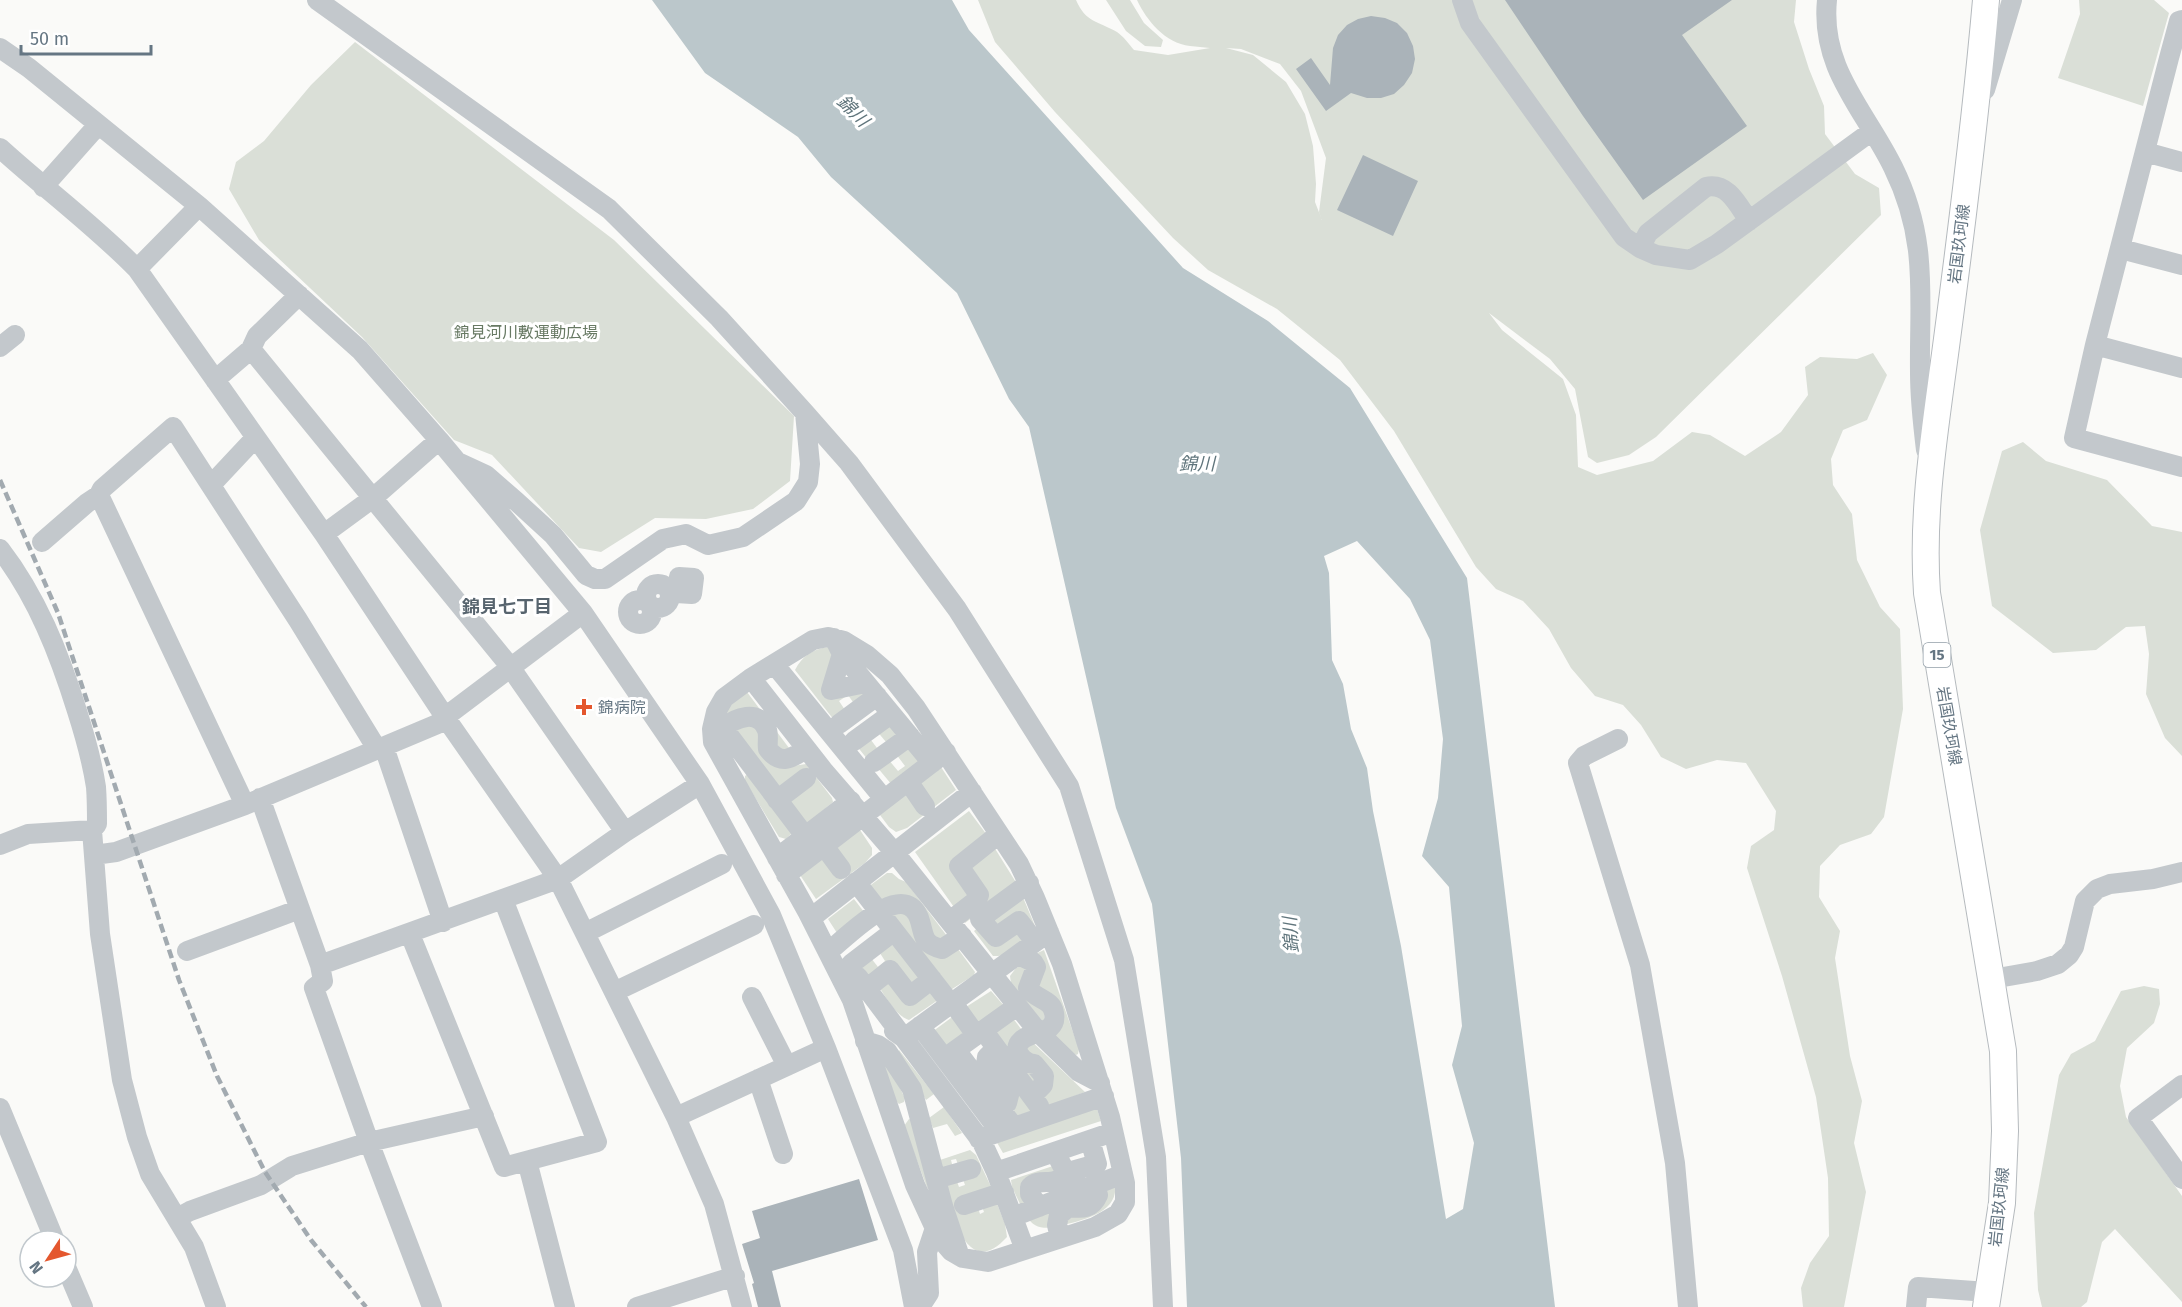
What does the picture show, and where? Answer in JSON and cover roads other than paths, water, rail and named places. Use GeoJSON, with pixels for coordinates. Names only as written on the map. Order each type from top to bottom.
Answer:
{"type":"FeatureCollection","features":[{"type":"Feature","properties":{"kind":"main road","name":"岩国玖珂線"},"geometry":{"type":"LineString","coordinates":[[1986,0],[1974,126],[1929,480],[1924,551],[1927,593],[2003,1051],[2005,1131],[2002,1203],[1987,1299]]}},
{"type":"Feature","properties":{"kind":"street"},"geometry":{"type":"LineString","coordinates":[[317,0],[609,209],[719,318],[849,463],[957,609],[1069,786],[1124,960],[1156,1157],[1163,1307]]}},
{"type":"Feature","properties":{"kind":"street"},"geometry":{"type":"LineString","coordinates":[[1462,0],[1470,24],[1624,237],[1656,255],[1690,260],[1718,244],[1872,131]]}},
{"type":"Feature","properties":{"kind":"street"},"geometry":{"type":"LineString","coordinates":[[1827,0],[1827,39],[1836,66],[1851,98],[1893,166],[1909,204],[1918,238],[1922,278],[1920,374],[1929,480]]}},
{"type":"Feature","properties":{"kind":"street"},"geometry":{"type":"LineString","coordinates":[[1974,126],[2012,0]]}},
{"type":"Feature","properties":{"kind":"street"},"geometry":{"type":"LineString","coordinates":[[2182,20],[2179,21],[2175,59],[2145,152],[2095,345],[2074,438],[2182,467]]}},
{"type":"Feature","properties":{"kind":"street"},"geometry":{"type":"LineString","coordinates":[[0,48],[29,68],[199,206],[360,350],[439,440],[583,613],[700,784],[771,915],[826,1048],[903,1250],[915,1307]]}},
{"type":"Feature","properties":{"kind":"street"},"geometry":{"type":"LineString","coordinates":[[43,187],[98,125]]}},
{"type":"Feature","properties":{"kind":"street"},"geometry":{"type":"LineString","coordinates":[[0,148],[43,187],[112,243],[136,269],[324,534],[446,719],[558,879],[676,1117],[714,1204],[742,1307]]}},
{"type":"Feature","properties":{"kind":"street"},"geometry":{"type":"LineString","coordinates":[[2145,152],[2182,162]]}},
{"type":"Feature","properties":{"kind":"street"},"geometry":{"type":"LineString","coordinates":[[1640,248],[1648,233],[1706,187],[1712,186],[1726,190],[1749,221]]}},
{"type":"Feature","properties":{"kind":"street"},"geometry":{"type":"LineString","coordinates":[[136,269],[199,206]]}},
{"type":"Feature","properties":{"kind":"street"},"geometry":{"type":"LineString","coordinates":[[2121,249],[2182,266]]}},
{"type":"Feature","properties":{"kind":"street"},"geometry":{"type":"LineString","coordinates":[[215,380],[251,349],[257,336],[299,295]]}},
{"type":"Feature","properties":{"kind":"street"},"geometry":{"type":"LineString","coordinates":[[2095,345],[2182,368]]}},
{"type":"Feature","properties":{"kind":"street"},"geometry":{"type":"LineString","coordinates":[[251,349],[510,667],[625,832]]}},
{"type":"Feature","properties":{"kind":"street"},"geometry":{"type":"LineString","coordinates":[[455,460],[486,475],[553,535],[586,575],[596,579],[605,579],[663,539],[686,534],[708,545],[743,537],[796,501],[808,482],[810,464],[805,413]]}},
{"type":"Feature","properties":{"kind":"street"},"geometry":{"type":"LineString","coordinates":[[42,542],[99,495],[102,489],[173,427],[380,748],[443,922]]}},
{"type":"Feature","properties":{"kind":"street"},"geometry":{"type":"LineString","coordinates":[[211,485],[255,438]]}},
{"type":"Feature","properties":{"kind":"street"},"geometry":{"type":"LineString","coordinates":[[324,534],[373,498],[439,440]]}},
{"type":"Feature","properties":{"kind":"street"},"geometry":{"type":"LineString","coordinates":[[99,495],[253,802],[300,909],[320,965],[322,981],[314,988],[369,1142],[432,1307]]}},
{"type":"Feature","properties":{"kind":"street"},"geometry":{"type":"LineString","coordinates":[[0,549],[19,574],[42,618],[64,670],[87,745],[96,788],[97,824],[92,830],[100,934],[122,1080],[137,1137],[150,1174],[194,1247],[216,1307]]}},
{"type":"Feature","properties":{"kind":"street"},"geometry":{"type":"LineString","coordinates":[[94,855],[116,852],[253,802],[446,719],[510,667],[583,613]]}},
{"type":"Feature","properties":{"kind":"street"},"geometry":{"type":"LineString","coordinates":[[805,836],[719,723],[724,698],[751,678],[813,640],[828,637],[838,646],[909,736],[939,758],[972,792],[1019,864],[1029,884],[1042,937]]}},
{"type":"Feature","properties":{"kind":"street"},"geometry":{"type":"LineString","coordinates":[[871,690],[831,690],[838,646],[844,641],[867,654],[890,675],[916,708],[939,758]]}},
{"type":"Feature","properties":{"kind":"street"},"geometry":{"type":"LineString","coordinates":[[774,664],[884,799]]}},
{"type":"Feature","properties":{"kind":"street"},"geometry":{"type":"LineString","coordinates":[[751,678],[806,749],[894,852],[1040,1034],[1102,1090]]}},
{"type":"Feature","properties":{"kind":"street"},"geometry":{"type":"LineString","coordinates":[[846,712],[871,690]]}},
{"type":"Feature","properties":{"kind":"street"},"geometry":{"type":"LineString","coordinates":[[884,799],[882,754],[891,714]]}},
{"type":"Feature","properties":{"kind":"street"},"geometry":{"type":"LineString","coordinates":[[806,749],[786,760],[779,759],[768,749],[767,730],[758,719],[749,716],[719,723],[712,729],[713,742],[811,918],[852,1000],[915,1185],[939,1237],[951,1251],[960,1257],[988,1262],[1095,1227],[1118,1214],[1125,1202],[1123,1174],[1102,1090],[1062,964],[1042,937],[1019,921],[996,938],[980,919]]}},
{"type":"Feature","properties":{"kind":"street"},"geometry":{"type":"LineString","coordinates":[[882,754],[909,736]]}},
{"type":"Feature","properties":{"kind":"street"},"geometry":{"type":"LineString","coordinates":[[1618,739],[1584,756],[1578,763],[1640,965],[1675,1163],[1688,1307]]}},
{"type":"Feature","properties":{"kind":"street"},"geometry":{"type":"LineString","coordinates":[[882,754],[939,758]]}},
{"type":"Feature","properties":{"kind":"street"},"geometry":{"type":"LineString","coordinates":[[882,754],[925,806]]}},
{"type":"Feature","properties":{"kind":"street"},"geometry":{"type":"LineString","coordinates":[[777,800],[806,778]]}},
{"type":"Feature","properties":{"kind":"street"},"geometry":{"type":"LineString","coordinates":[[320,965],[558,879],[625,832],[700,784]]}},
{"type":"Feature","properties":{"kind":"street"},"geometry":{"type":"LineString","coordinates":[[811,918],[849,875],[894,852],[972,792]]}},
{"type":"Feature","properties":{"kind":"street"},"geometry":{"type":"LineString","coordinates":[[782,866],[805,836],[857,808],[884,799]]}},
{"type":"Feature","properties":{"kind":"street"},"geometry":{"type":"LineString","coordinates":[[782,866],[824,846],[857,808]]}},
{"type":"Feature","properties":{"kind":"street"},"geometry":{"type":"LineString","coordinates":[[0,845],[28,834],[92,830]]}},
{"type":"Feature","properties":{"kind":"street"},"geometry":{"type":"LineString","coordinates":[[858,977],[879,911],[895,903],[909,906],[915,911],[925,940],[932,946],[942,949],[979,895],[959,866],[999,834]]}},
{"type":"Feature","properties":{"kind":"street"},"geometry":{"type":"LineString","coordinates":[[824,846],[952,1003],[996,1048],[1046,1116]]}},
{"type":"Feature","properties":{"kind":"street"},"geometry":{"type":"LineString","coordinates":[[585,933],[723,864]]}},
{"type":"Feature","properties":{"kind":"street"},"geometry":{"type":"LineString","coordinates":[[1992,979],[2037,970],[2058,964],[2063,960],[2074,946],[2085,901],[2097,889],[2182,872]]}},
{"type":"Feature","properties":{"kind":"street"},"geometry":{"type":"LineString","coordinates":[[957,930],[980,919],[1029,884]]}},
{"type":"Feature","properties":{"kind":"street"},"geometry":{"type":"LineString","coordinates":[[410,934],[504,1167],[597,1142],[503,899]]}},
{"type":"Feature","properties":{"kind":"street"},"geometry":{"type":"LineString","coordinates":[[187,951],[300,909]]}},
{"type":"Feature","properties":{"kind":"street"},"geometry":{"type":"LineString","coordinates":[[614,992],[754,926]]}},
{"type":"Feature","properties":{"kind":"street"},"geometry":{"type":"LineString","coordinates":[[828,952],[868,945],[894,931]]}},
{"type":"Feature","properties":{"kind":"street"},"geometry":{"type":"LineString","coordinates":[[904,1038],[1042,937]]}},
{"type":"Feature","properties":{"kind":"street"},"geometry":{"type":"LineString","coordinates":[[1018,956],[1033,962],[1035,967],[1028,988],[1036,998],[1048,1001],[1055,1015],[1054,1023],[1049,1029],[1022,1039],[1018,1044],[1017,1052],[1022,1059],[1027,1064],[1034,1064],[1044,1076],[1042,1084],[1032,1096]]}},
{"type":"Feature","properties":{"kind":"street"},"geometry":{"type":"LineString","coordinates":[[858,977],[890,970],[910,996],[932,979]]}},
{"type":"Feature","properties":{"kind":"street"},"geometry":{"type":"LineString","coordinates":[[858,977],[979,1139],[996,1172],[1025,1250]]}},
{"type":"Feature","properties":{"kind":"street"},"geometry":{"type":"LineString","coordinates":[[752,997],[786,1066]]}},
{"type":"Feature","properties":{"kind":"street"},"geometry":{"type":"LineString","coordinates":[[950,1054],[1017,1006]]}},
{"type":"Feature","properties":{"kind":"street"},"geometry":{"type":"LineString","coordinates":[[862,1033],[876,1023],[891,1028],[904,1038]]}},
{"type":"Feature","properties":{"kind":"street"},"geometry":{"type":"LineString","coordinates":[[920,1026],[950,1054],[1000,1108],[1007,1129]]}},
{"type":"Feature","properties":{"kind":"street"},"geometry":{"type":"LineString","coordinates":[[862,1033],[887,1052],[912,1089],[943,1206],[960,1257]]}},
{"type":"Feature","properties":{"kind":"street"},"geometry":{"type":"LineString","coordinates":[[676,1117],[826,1048]]}},
{"type":"Feature","properties":{"kind":"street"},"geometry":{"type":"LineString","coordinates":[[996,1048],[987,1057],[986,1065],[995,1078],[1005,1082],[1010,1091],[1007,1103],[1000,1108]]}},
{"type":"Feature","properties":{"kind":"street"},"geometry":{"type":"LineString","coordinates":[[950,1054],[1007,1129]]}},
{"type":"Feature","properties":{"kind":"street"},"geometry":{"type":"LineString","coordinates":[[758,1079],[783,1154]]}},
{"type":"Feature","properties":{"kind":"street"},"geometry":{"type":"LineString","coordinates":[[2182,1085],[2138,1118],[2182,1179]]}},
{"type":"Feature","properties":{"kind":"street"},"geometry":{"type":"LineString","coordinates":[[979,1139],[1046,1116],[1102,1090]]}},
{"type":"Feature","properties":{"kind":"street"},"geometry":{"type":"LineString","coordinates":[[0,1108],[8,1152],[49,1229]]}},
{"type":"Feature","properties":{"kind":"street"},"geometry":{"type":"LineString","coordinates":[[891,1118],[918,1109]]}},
{"type":"Feature","properties":{"kind":"street"},"geometry":{"type":"LineString","coordinates":[[177,1218],[261,1185],[292,1166],[369,1142],[484,1116]]}},
{"type":"Feature","properties":{"kind":"street"},"geometry":{"type":"LineString","coordinates":[[996,1172],[1113,1132]]}},
{"type":"Feature","properties":{"kind":"street"},"geometry":{"type":"LineString","coordinates":[[1060,1238],[1059,1215],[1069,1207],[1081,1209],[1089,1206],[1098,1195],[1086,1189],[1072,1172],[1097,1164],[1090,1140]]}},
{"type":"Feature","properties":{"kind":"street"},"geometry":{"type":"LineString","coordinates":[[1039,1207],[1030,1194],[1030,1187],[1040,1181],[1047,1184],[1057,1181],[1065,1171],[1055,1152]]}},
{"type":"Feature","properties":{"kind":"street"},"geometry":{"type":"LineString","coordinates":[[527,1161],[565,1307]]}},
{"type":"Feature","properties":{"kind":"street"},"geometry":{"type":"LineString","coordinates":[[936,1179],[961,1172]]}},
{"type":"Feature","properties":{"kind":"street"},"geometry":{"type":"LineString","coordinates":[[1013,1217],[1123,1174]]}},
{"type":"Feature","properties":{"kind":"street"},"geometry":{"type":"LineString","coordinates":[[974,1205],[1004,1192]]}},
{"type":"Feature","properties":{"kind":"street"},"geometry":{"type":"LineString","coordinates":[[920,1307],[929,1293],[927,1252],[935,1228]]}},
{"type":"Feature","properties":{"kind":"street"},"geometry":{"type":"LineString","coordinates":[[637,1307],[735,1276]]}},
{"type":"Feature","properties":{"kind":"street"},"geometry":{"type":"LineString","coordinates":[[1916,1307],[1918,1287],[1987,1299]]}},
{"type":"Feature","properties":{"kind":"street"},"geometry":{"type":"LineString","coordinates":[[75,1289],[83,1307]]}},
{"type":"Feature","properties":{"kind":"water","name":"錦川"},"geometry":{"type":"Polygon","coordinates":[[[652,0],[952,0],[969,30],[1183,268],[1268,321],[1350,388],[1467,578],[1555,1307],[1187,1307],[1181,1158],[1152,904],[1116,808],[1029,427],[1009,399],[957,293],[831,177],[798,137],[705,73],[652,0]],[[1357,541],[1324,556],[1329,573],[1332,660],[1343,684],[1351,729],[1367,768],[1373,811],[1401,946],[1446,1219],[1463,1209],[1474,1143],[1452,1065],[1462,1026],[1449,887],[1422,856],[1438,798],[1443,739],[1430,640],[1410,599],[1357,541]]]}},
{"type":"Feature","properties":{"kind":"railway"},"geometry":{"type":"LineString","coordinates":[[0,480],[58,613],[179,980],[217,1076],[265,1172],[311,1240],[366,1307]]}},
{"type":"Feature","properties":{"kind":"place","name":"錦病院"},"geometry":{"type":"Point","coordinates":[584,707]}},
{"type":"Feature","properties":{"kind":"district","name":"錦見七丁目"},"geometry":{"type":"Point","coordinates":[507,607]}},
{"type":"Feature","properties":{"kind":"park label","name":"錦見河川敷運動広場"},"geometry":{"type":"Point","coordinates":[526,332]}}]}
